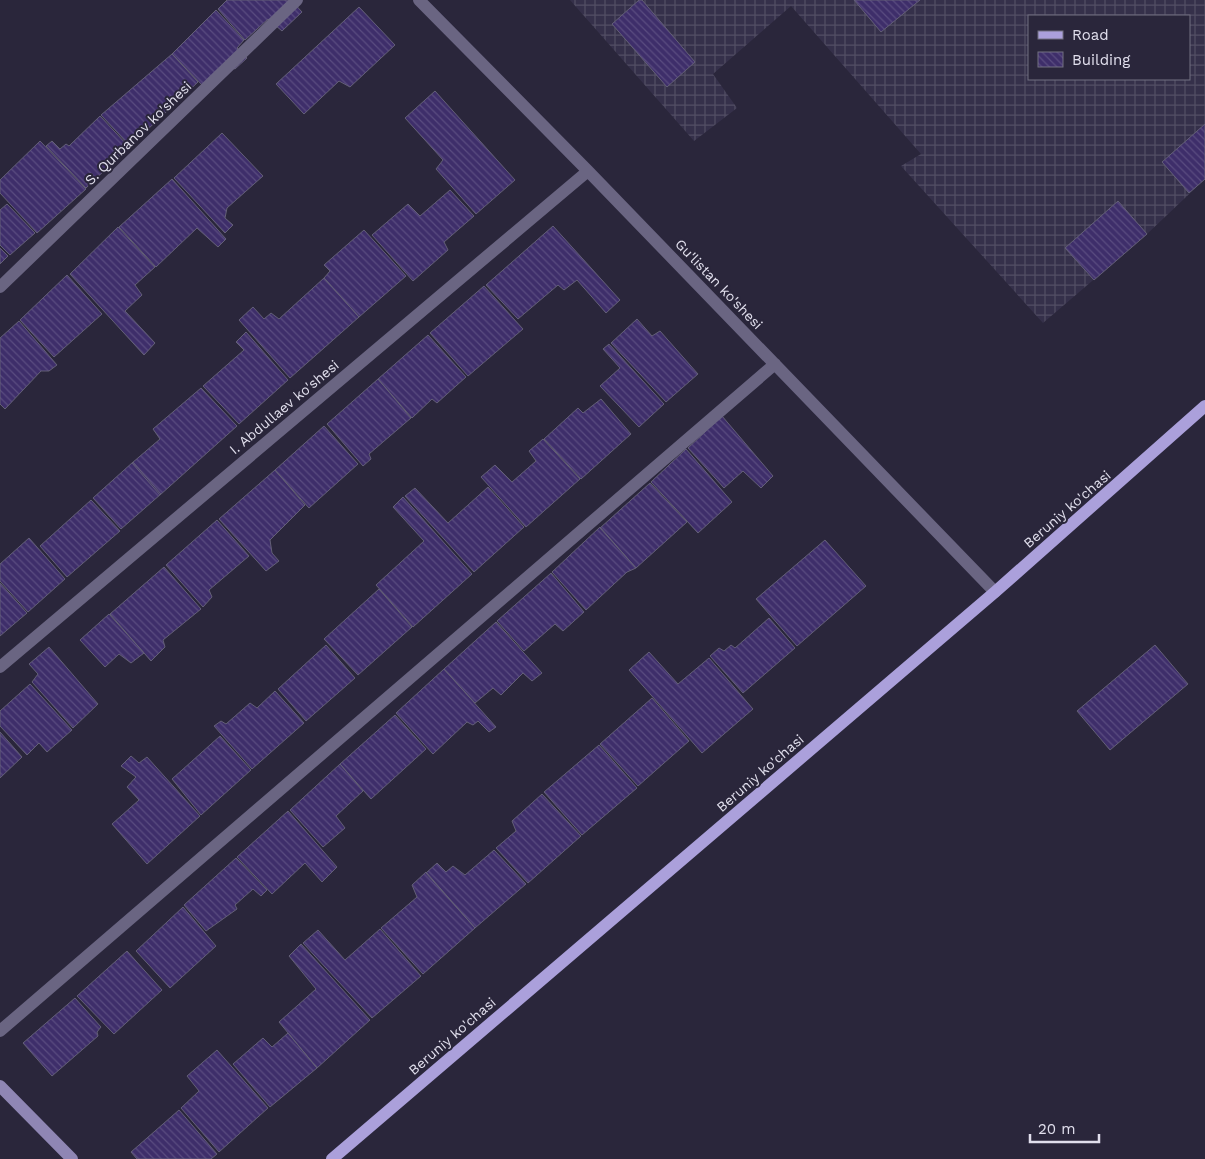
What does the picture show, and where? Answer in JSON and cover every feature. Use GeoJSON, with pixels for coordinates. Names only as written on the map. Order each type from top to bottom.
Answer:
{"type":"FeatureCollection","features":[{"type":"Feature","properties":{"kind":"main road","name":"Beruniy ko'chasi"},"geometry":{"type":"LineString","coordinates":[[332,1159],[995,592],[1205,406]]}},
{"type":"Feature","properties":{"kind":"main road"},"geometry":{"type":"LineString","coordinates":[[0,1086],[72,1159]]}},
{"type":"Feature","properties":{"kind":"street","name":"S. Qurbanov ko'shesi"},"geometry":{"type":"LineString","coordinates":[[0,288],[297,0]]}},
{"type":"Feature","properties":{"kind":"street","name":"Gu'listan ko'shesi"},"geometry":{"type":"LineString","coordinates":[[419,0],[588,171],[995,592]]}},
{"type":"Feature","properties":{"kind":"street","name":"I. Abdullaev ko'shesi"},"geometry":{"type":"LineString","coordinates":[[0,667],[588,171]]}},
{"type":"Feature","properties":{"kind":"street"},"geometry":{"type":"LineString","coordinates":[[0,1031],[775,364]]}},
{"type":"Feature","properties":{"kind":"shaded area"},"geometry":{"type":"Polygon","coordinates":[[[570,0],[1205,0],[1205,179],[1147,234],[1043,323],[901,166],[921,154],[791,6],[713,74],[737,108],[694,141],[570,0]]]}},
{"type":"Feature","properties":{"kind":"building"},"geometry":{"type":"Polygon","coordinates":[[[227,0],[291,0],[302,12],[282,31],[268,19],[245,40],[218,9],[227,0]]]}},
{"type":"Feature","properties":{"kind":"building"},"geometry":{"type":"Polygon","coordinates":[[[639,0],[642,0],[695,62],[667,87],[612,24],[639,0]]]}},
{"type":"Feature","properties":{"kind":"building"},"geometry":{"type":"Polygon","coordinates":[[[854,0],[920,0],[881,32],[854,0]]]}},
{"type":"Feature","properties":{"kind":"building"},"geometry":{"type":"Polygon","coordinates":[[[359,7],[395,45],[350,87],[339,81],[304,114],[276,84],[359,7]]]}},
{"type":"Feature","properties":{"kind":"building"},"geometry":{"type":"Polygon","coordinates":[[[216,10],[244,40],[237,48],[247,58],[235,69],[231,67],[206,89],[172,54],[216,10]]]}},
{"type":"Feature","properties":{"kind":"building"},"geometry":{"type":"Polygon","coordinates":[[[172,54],[198,82],[130,146],[101,115],[172,54]]]}},
{"type":"Feature","properties":{"kind":"building"},"geometry":{"type":"Polygon","coordinates":[[[435,91],[515,180],[476,214],[436,169],[443,160],[405,118],[435,91]]]}},
{"type":"Feature","properties":{"kind":"building"},"geometry":{"type":"Polygon","coordinates":[[[100,116],[129,147],[86,188],[46,146],[52,141],[60,149],[66,144],[69,146],[100,116]]]}},
{"type":"Feature","properties":{"kind":"building"},"geometry":{"type":"Polygon","coordinates":[[[1205,124],[1205,179],[1189,193],[1162,162],[1205,124]]]}},
{"type":"Feature","properties":{"kind":"building"},"geometry":{"type":"Polygon","coordinates":[[[222,133],[263,176],[227,208],[225,218],[233,225],[225,233],[174,178],[222,133]]]}},
{"type":"Feature","properties":{"kind":"building"},"geometry":{"type":"Polygon","coordinates":[[[40,141],[86,189],[37,233],[0,193],[0,180],[40,141]]]}},
{"type":"Feature","properties":{"kind":"building"},"geometry":{"type":"Polygon","coordinates":[[[172,179],[226,239],[218,247],[197,228],[156,267],[119,227],[172,179]]]}},
{"type":"Feature","properties":{"kind":"building"},"geometry":{"type":"Polygon","coordinates":[[[450,190],[474,216],[444,242],[448,250],[413,281],[372,235],[408,204],[420,216],[450,190]]]}},
{"type":"Feature","properties":{"kind":"building"},"geometry":{"type":"Polygon","coordinates":[[[1118,201],[1147,234],[1094,280],[1065,248],[1118,201]]]}},
{"type":"Feature","properties":{"kind":"building"},"geometry":{"type":"Polygon","coordinates":[[[7,204],[35,233],[10,255],[0,245],[0,210],[7,204]]]}},
{"type":"Feature","properties":{"kind":"building"},"geometry":{"type":"Polygon","coordinates":[[[553,226],[620,300],[606,313],[577,280],[564,290],[558,285],[518,319],[486,285],[553,226]]]}},
{"type":"Feature","properties":{"kind":"building"},"geometry":{"type":"Polygon","coordinates":[[[118,227],[155,267],[135,285],[142,295],[125,311],[155,343],[144,355],[70,274],[118,227]]]}},
{"type":"Feature","properties":{"kind":"building"},"geometry":{"type":"Polygon","coordinates":[[[364,230],[406,276],[359,317],[324,278],[330,271],[324,265],[364,230]]]}},
{"type":"Feature","properties":{"kind":"building"},"geometry":{"type":"Polygon","coordinates":[[[0,248],[8,256],[0,264],[0,248]]]}},
{"type":"Feature","properties":{"kind":"building"},"geometry":{"type":"Polygon","coordinates":[[[67,275],[102,314],[54,357],[20,320],[67,275]]]}},
{"type":"Feature","properties":{"kind":"building"},"geometry":{"type":"Polygon","coordinates":[[[324,278],[359,317],[290,378],[239,320],[253,307],[264,319],[271,313],[279,319],[324,278]]]}},
{"type":"Feature","properties":{"kind":"building"},"geometry":{"type":"Polygon","coordinates":[[[484,286],[523,329],[468,376],[430,333],[484,286]]]}},
{"type":"Feature","properties":{"kind":"building"},"geometry":{"type":"Polygon","coordinates":[[[637,319],[652,336],[660,331],[698,374],[666,402],[611,343],[637,319]]]}},
{"type":"Feature","properties":{"kind":"building"},"geometry":{"type":"Polygon","coordinates":[[[19,321],[57,365],[49,371],[41,371],[5,409],[0,404],[0,338],[19,321]]]}},
{"type":"Feature","properties":{"kind":"building"},"geometry":{"type":"Polygon","coordinates":[[[246,332],[288,380],[239,424],[203,386],[244,350],[236,342],[246,332]]]}},
{"type":"Feature","properties":{"kind":"building"},"geometry":{"type":"Polygon","coordinates":[[[428,335],[466,377],[437,403],[432,399],[412,418],[378,379],[428,335]]]}},
{"type":"Feature","properties":{"kind":"building"},"geometry":{"type":"Polygon","coordinates":[[[609,344],[664,404],[639,427],[600,386],[620,368],[603,349],[609,344]]]}},
{"type":"Feature","properties":{"kind":"building"},"geometry":{"type":"Polygon","coordinates":[[[378,379],[411,418],[369,454],[371,459],[363,466],[327,424],[378,379]]]}},
{"type":"Feature","properties":{"kind":"building"},"geometry":{"type":"Polygon","coordinates":[[[201,388],[237,426],[160,495],[132,463],[160,439],[153,429],[201,388]]]}},
{"type":"Feature","properties":{"kind":"building"},"geometry":{"type":"Polygon","coordinates":[[[601,399],[631,434],[581,479],[544,439],[578,408],[583,413],[601,399]]]}},
{"type":"Feature","properties":{"kind":"building"},"geometry":{"type":"Polygon","coordinates":[[[722,416],[773,476],[761,488],[743,471],[724,488],[688,448],[722,416]]]}},
{"type":"Feature","properties":{"kind":"building"},"geometry":{"type":"Polygon","coordinates":[[[324,426],[358,464],[309,508],[275,470],[324,426]]]}},
{"type":"Feature","properties":{"kind":"building"},"geometry":{"type":"Polygon","coordinates":[[[543,439],[580,479],[526,527],[481,477],[495,465],[512,482],[536,461],[529,451],[543,439]]]}},
{"type":"Feature","properties":{"kind":"building"},"geometry":{"type":"Polygon","coordinates":[[[686,449],[732,502],[698,533],[651,482],[686,449]]]}},
{"type":"Feature","properties":{"kind":"building"},"geometry":{"type":"Polygon","coordinates":[[[133,462],[161,494],[121,529],[93,498],[133,462]]]}},
{"type":"Feature","properties":{"kind":"building"},"geometry":{"type":"Polygon","coordinates":[[[275,470],[305,505],[270,540],[272,553],[279,561],[266,571],[219,519],[275,470]]]}},
{"type":"Feature","properties":{"kind":"building"},"geometry":{"type":"Polygon","coordinates":[[[650,483],[687,522],[636,568],[600,528],[650,483]]]}},
{"type":"Feature","properties":{"kind":"building"},"geometry":{"type":"Polygon","coordinates":[[[488,487],[524,527],[474,572],[405,496],[415,488],[448,523],[488,487]]]}},
{"type":"Feature","properties":{"kind":"building"},"geometry":{"type":"Polygon","coordinates":[[[403,497],[472,574],[413,627],[376,585],[424,541],[393,507],[403,497]]]}},
{"type":"Feature","properties":{"kind":"building"},"geometry":{"type":"Polygon","coordinates":[[[91,500],[120,531],[67,577],[40,546],[91,500]]]}},
{"type":"Feature","properties":{"kind":"building"},"geometry":{"type":"Polygon","coordinates":[[[217,520],[249,556],[209,590],[212,597],[203,607],[166,565],[217,520]]]}},
{"type":"Feature","properties":{"kind":"building"},"geometry":{"type":"Polygon","coordinates":[[[600,527],[636,568],[627,572],[586,610],[552,572],[600,527]]]}},
{"type":"Feature","properties":{"kind":"building"},"geometry":{"type":"Polygon","coordinates":[[[29,538],[65,579],[28,612],[0,581],[0,564],[29,538]]]}},
{"type":"Feature","properties":{"kind":"building"},"geometry":{"type":"Polygon","coordinates":[[[825,540],[866,586],[797,646],[756,599],[825,540]]]}},
{"type":"Feature","properties":{"kind":"building"},"geometry":{"type":"Polygon","coordinates":[[[164,567],[201,609],[163,640],[165,647],[151,661],[110,614],[164,567]]]}},
{"type":"Feature","properties":{"kind":"building"},"geometry":{"type":"Polygon","coordinates":[[[551,573],[584,612],[563,631],[555,624],[524,651],[497,621],[551,573]]]}},
{"type":"Feature","properties":{"kind":"building"},"geometry":{"type":"Polygon","coordinates":[[[0,583],[27,613],[0,636],[0,583]]]}},
{"type":"Feature","properties":{"kind":"building"},"geometry":{"type":"Polygon","coordinates":[[[379,589],[412,627],[358,675],[324,639],[379,589]]]}},
{"type":"Feature","properties":{"kind":"building"},"geometry":{"type":"Polygon","coordinates":[[[109,614],[144,653],[131,663],[119,654],[105,667],[80,640],[109,614]]]}},
{"type":"Feature","properties":{"kind":"building"},"geometry":{"type":"Polygon","coordinates":[[[769,618],[795,648],[743,693],[710,656],[719,648],[724,651],[731,645],[735,648],[769,618]]]}},
{"type":"Feature","properties":{"kind":"building"},"geometry":{"type":"Polygon","coordinates":[[[496,622],[542,673],[532,681],[523,673],[501,695],[493,688],[475,703],[444,669],[496,622]]]}},
{"type":"Feature","properties":{"kind":"building"},"geometry":{"type":"Polygon","coordinates":[[[326,645],[355,678],[306,721],[278,689],[326,645]]]}},
{"type":"Feature","properties":{"kind":"building"},"geometry":{"type":"Polygon","coordinates":[[[1155,645],[1188,684],[1110,750],[1077,711],[1155,645]]]}},
{"type":"Feature","properties":{"kind":"building"},"geometry":{"type":"Polygon","coordinates":[[[49,647],[98,704],[73,728],[32,682],[38,674],[29,664],[49,647]]]}},
{"type":"Feature","properties":{"kind":"building"},"geometry":{"type":"Polygon","coordinates":[[[649,652],[678,684],[709,658],[753,709],[702,753],[629,670],[649,652]]]}},
{"type":"Feature","properties":{"kind":"building"},"geometry":{"type":"Polygon","coordinates":[[[444,669],[496,727],[489,732],[478,721],[473,725],[467,722],[433,754],[396,713],[444,669]]]}},
{"type":"Feature","properties":{"kind":"building"},"geometry":{"type":"Polygon","coordinates":[[[30,684],[72,730],[47,752],[39,743],[27,755],[0,726],[0,711],[30,684]]]}},
{"type":"Feature","properties":{"kind":"building"},"geometry":{"type":"Polygon","coordinates":[[[275,691],[304,723],[252,769],[214,726],[221,721],[226,724],[250,703],[257,708],[275,691]]]}},
{"type":"Feature","properties":{"kind":"building"},"geometry":{"type":"Polygon","coordinates":[[[652,698],[689,741],[638,786],[600,744],[652,698]]]}},
{"type":"Feature","properties":{"kind":"building"},"geometry":{"type":"Polygon","coordinates":[[[395,715],[426,749],[371,799],[340,764],[395,715]]]}},
{"type":"Feature","properties":{"kind":"building"},"geometry":{"type":"Polygon","coordinates":[[[0,732],[22,757],[0,778],[0,732]]]}},
{"type":"Feature","properties":{"kind":"building"},"geometry":{"type":"Polygon","coordinates":[[[220,736],[251,770],[201,815],[172,779],[220,736]]]}},
{"type":"Feature","properties":{"kind":"building"},"geometry":{"type":"Polygon","coordinates":[[[599,745],[637,788],[582,835],[544,792],[599,745]]]}},
{"type":"Feature","properties":{"kind":"building"},"geometry":{"type":"Polygon","coordinates":[[[131,756],[139,763],[147,757],[200,816],[147,864],[112,824],[139,800],[127,787],[136,777],[121,766],[131,756]]]}},
{"type":"Feature","properties":{"kind":"building"},"geometry":{"type":"Polygon","coordinates":[[[340,764],[363,791],[336,816],[345,828],[323,847],[290,810],[340,764]]]}},
{"type":"Feature","properties":{"kind":"building"},"geometry":{"type":"Polygon","coordinates":[[[542,794],[581,836],[528,883],[496,848],[516,831],[512,821],[542,794]]]}},
{"type":"Feature","properties":{"kind":"building"},"geometry":{"type":"Polygon","coordinates":[[[288,811],[337,867],[322,882],[305,863],[272,894],[237,857],[288,811]]]}},
{"type":"Feature","properties":{"kind":"building"},"geometry":{"type":"Polygon","coordinates":[[[494,850],[526,884],[475,928],[426,873],[437,863],[446,872],[453,866],[465,875],[494,850]]]}},
{"type":"Feature","properties":{"kind":"building"},"geometry":{"type":"Polygon","coordinates":[[[236,858],[267,890],[261,896],[253,889],[235,905],[237,909],[206,931],[184,905],[236,858]]]}},
{"type":"Feature","properties":{"kind":"building"},"geometry":{"type":"Polygon","coordinates":[[[426,872],[475,928],[423,974],[381,928],[417,897],[412,885],[426,872]]]}},
{"type":"Feature","properties":{"kind":"building"},"geometry":{"type":"Polygon","coordinates":[[[183,907],[216,946],[170,988],[136,951],[183,907]]]}},
{"type":"Feature","properties":{"kind":"building"},"geometry":{"type":"Polygon","coordinates":[[[380,929],[421,976],[372,1018],[303,943],[318,930],[345,960],[380,929]]]}},
{"type":"Feature","properties":{"kind":"building"},"geometry":{"type":"Polygon","coordinates":[[[301,944],[370,1020],[317,1068],[279,1022],[316,989],[289,956],[301,944]]]}},
{"type":"Feature","properties":{"kind":"building"},"geometry":{"type":"Polygon","coordinates":[[[127,951],[162,990],[114,1034],[77,996],[127,951]]]}},
{"type":"Feature","properties":{"kind":"building"},"geometry":{"type":"Polygon","coordinates":[[[75,998],[101,1027],[97,1032],[98,1036],[52,1076],[23,1043],[75,998]]]}},
{"type":"Feature","properties":{"kind":"building"},"geometry":{"type":"Polygon","coordinates":[[[288,1033],[317,1068],[270,1107],[233,1064],[263,1038],[272,1047],[288,1033]]]}},
{"type":"Feature","properties":{"kind":"building"},"geometry":{"type":"Polygon","coordinates":[[[217,1050],[268,1108],[219,1152],[181,1108],[199,1091],[187,1076],[217,1050]]]}},
{"type":"Feature","properties":{"kind":"building"},"geometry":{"type":"Polygon","coordinates":[[[179,1110],[217,1154],[211,1159],[137,1159],[131,1152],[179,1110]]]}}]}
